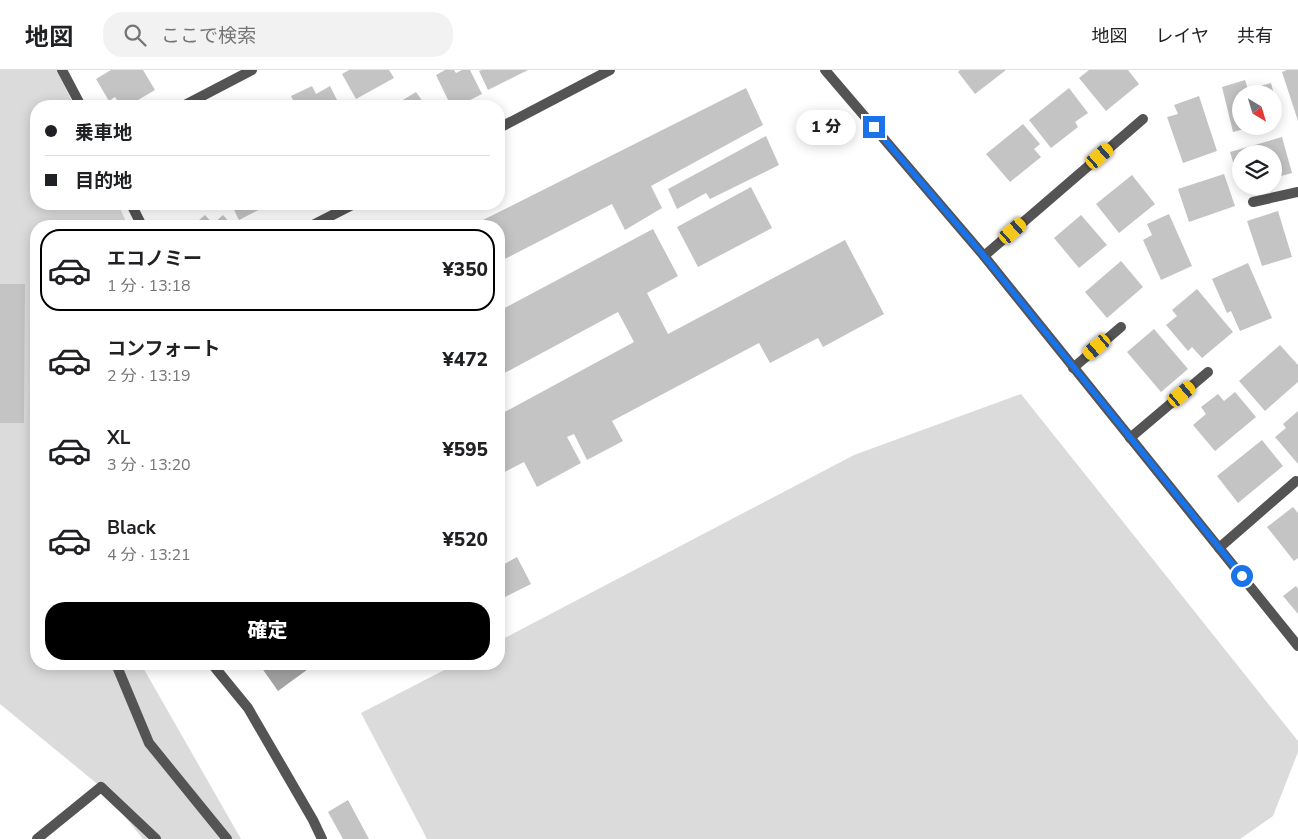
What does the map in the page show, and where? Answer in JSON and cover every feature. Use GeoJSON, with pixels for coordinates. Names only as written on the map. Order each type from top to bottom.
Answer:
{"type":"FeatureCollection","features":[{"type":"Feature","properties":{"kind":"street"},"geometry":{"type":"LineString","coordinates":[[62,70],[78,100]]}},
{"type":"Feature","properties":{"kind":"street"},"geometry":{"type":"LineString","coordinates":[[194,100],[252,70]]}},
{"type":"Feature","properties":{"kind":"street"},"geometry":{"type":"LineString","coordinates":[[505,125],[610,70]]}},
{"type":"Feature","properties":{"kind":"street"},"geometry":{"type":"LineString","coordinates":[[825,70],[984,256],[1298,646]]}},
{"type":"Feature","properties":{"kind":"street"},"geometry":{"type":"LineString","coordinates":[[984,256],[1143,119]]}},
{"type":"Feature","properties":{"kind":"street"},"geometry":{"type":"LineString","coordinates":[[1253,202],[1298,192]]}},
{"type":"Feature","properties":{"kind":"street"},"geometry":{"type":"LineString","coordinates":[[323,220],[342,210]]}},
{"type":"Feature","properties":{"kind":"street"},"geometry":{"type":"LineString","coordinates":[[1073,368],[1122,327]]}},
{"type":"Feature","properties":{"kind":"street"},"geometry":{"type":"LineString","coordinates":[[1130,438],[1208,372]]}},
{"type":"Feature","properties":{"kind":"street"},"geometry":{"type":"LineString","coordinates":[[1219,548],[1296,481]]}},
{"type":"Feature","properties":{"kind":"street"},"geometry":{"type":"LineString","coordinates":[[119,670],[149,743],[227,839]]}},
{"type":"Feature","properties":{"kind":"street"},"geometry":{"type":"LineString","coordinates":[[217,670],[248,708],[313,820],[322,839]]}},
{"type":"Feature","properties":{"kind":"street"},"geometry":{"type":"LineString","coordinates":[[37,839],[101,786],[156,839]]}},
{"type":"Feature","properties":{"kind":"shaded area"},"geometry":{"type":"Polygon","coordinates":[[[0,70],[57,70],[71,100],[30,100],[30,210],[121,210],[125,220],[30,220],[30,670],[144,670],[241,839],[143,839],[101,787],[0,704],[0,70]]]}},
{"type":"Feature","properties":{"kind":"shaded area"},"geometry":{"type":"Polygon","coordinates":[[[1021,394],[1298,741],[1298,752],[1273,816],[1240,839],[427,839],[361,713],[444,670],[505,670],[505,638],[854,455],[1021,394]]]}},
{"type":"Feature","properties":{"kind":"shaded area"},"geometry":{"type":"Polygon","coordinates":[[[263,670],[307,670],[278,691],[263,670]]]}},
{"type":"Feature","properties":{"kind":"building"},"geometry":{"type":"Polygon","coordinates":[[[111,70],[143,70],[155,90],[138,100],[117,100],[115,97],[108,100],[96,79],[111,70]]]}},
{"type":"Feature","properties":{"kind":"building"},"geometry":{"type":"Polygon","coordinates":[[[349,70],[389,70],[394,78],[356,99],[342,74],[349,70]]]}},
{"type":"Feature","properties":{"kind":"building"},"geometry":{"type":"Polygon","coordinates":[[[445,70],[454,70],[456,73],[462,70],[470,70],[482,94],[470,100],[448,100],[436,75],[445,70]]]}},
{"type":"Feature","properties":{"kind":"building"},"geometry":{"type":"Polygon","coordinates":[[[528,70],[488,90],[479,71],[528,70]]]}},
{"type":"Feature","properties":{"kind":"building"},"geometry":{"type":"Polygon","coordinates":[[[960,70],[1006,70],[975,94],[958,72],[960,70]]]}},
{"type":"Feature","properties":{"kind":"building"},"geometry":{"type":"Polygon","coordinates":[[[1089,70],[1128,70],[1139,84],[1106,111],[1079,78],[1089,70]]]}},
{"type":"Feature","properties":{"kind":"building"},"geometry":{"type":"Polygon","coordinates":[[[1298,70],[1298,121],[1282,72],[1298,70]]]}},
{"type":"Feature","properties":{"kind":"building"},"geometry":{"type":"Polygon","coordinates":[[[1245,80],[1247,85],[1232,85],[1232,128],[1222,87],[1245,80]]]}},
{"type":"Feature","properties":{"kind":"building"},"geometry":{"type":"Polygon","coordinates":[[[312,86],[316,94],[330,86],[337,100],[293,100],[291,96],[312,86]]]}},
{"type":"Feature","properties":{"kind":"building"},"geometry":{"type":"Polygon","coordinates":[[[746,88],[763,125],[651,186],[662,208],[625,230],[612,204],[505,259],[505,220],[483,220],[746,88]]]}},
{"type":"Feature","properties":{"kind":"building"},"geometry":{"type":"Polygon","coordinates":[[[1069,88],[1088,113],[1075,122],[1078,127],[1051,148],[1029,120],[1069,88]]]}},
{"type":"Feature","properties":{"kind":"building"},"geometry":{"type":"Polygon","coordinates":[[[416,92],[422,100],[403,100],[416,92]]]}},
{"type":"Feature","properties":{"kind":"building"},"geometry":{"type":"Polygon","coordinates":[[[1199,96],[1217,151],[1183,163],[1167,117],[1178,114],[1174,105],[1199,96]]]}},
{"type":"Feature","properties":{"kind":"building"},"geometry":{"type":"Polygon","coordinates":[[[1023,124],[1040,144],[1034,149],[1041,157],[1010,182],[986,154],[1023,124]]]}},
{"type":"Feature","properties":{"kind":"building"},"geometry":{"type":"Polygon","coordinates":[[[766,136],[779,165],[710,199],[706,193],[677,209],[668,189],[766,136]]]}},
{"type":"Feature","properties":{"kind":"building"},"geometry":{"type":"Polygon","coordinates":[[[1282,137],[1292,173],[1282,176],[1282,145],[1254,145],[1282,137]]]}},
{"type":"Feature","properties":{"kind":"building"},"geometry":{"type":"Polygon","coordinates":[[[1224,174],[1235,206],[1189,222],[1178,189],[1224,174]]]}},
{"type":"Feature","properties":{"kind":"building"},"geometry":{"type":"Polygon","coordinates":[[[1132,175],[1155,204],[1119,233],[1096,204],[1132,175]]]}},
{"type":"Feature","properties":{"kind":"building"},"geometry":{"type":"Polygon","coordinates":[[[751,187],[772,228],[698,267],[677,227],[751,187]]]}},
{"type":"Feature","properties":{"kind":"building"},"geometry":{"type":"Polygon","coordinates":[[[234,210],[258,210],[239,220],[234,210]]]}},
{"type":"Feature","properties":{"kind":"building"},"geometry":{"type":"Polygon","coordinates":[[[1278,211],[1292,257],[1262,266],[1247,221],[1278,211]]]}},
{"type":"Feature","properties":{"kind":"building"},"geometry":{"type":"Polygon","coordinates":[[[1169,214],[1192,266],[1161,280],[1143,240],[1152,235],[1147,224],[1169,214]]]}},
{"type":"Feature","properties":{"kind":"building"},"geometry":{"type":"Polygon","coordinates":[[[205,215],[209,220],[199,220],[205,215]]]}},
{"type":"Feature","properties":{"kind":"building"},"geometry":{"type":"Polygon","coordinates":[[[223,215],[228,220],[217,220],[223,215]]]}},
{"type":"Feature","properties":{"kind":"building"},"geometry":{"type":"Polygon","coordinates":[[[1081,215],[1107,245],[1079,268],[1054,238],[1081,215]]]}},
{"type":"Feature","properties":{"kind":"building"},"geometry":{"type":"Polygon","coordinates":[[[653,229],[678,276],[647,293],[668,334],[845,240],[884,314],[823,347],[818,338],[770,363],[759,343],[612,421],[623,441],[587,460],[574,434],[567,437],[581,463],[537,487],[524,462],[505,472],[505,412],[634,342],[618,312],[505,373],[505,308],[653,229]]]}},
{"type":"Feature","properties":{"kind":"building"},"geometry":{"type":"Polygon","coordinates":[[[1121,261],[1143,287],[1107,318],[1085,292],[1121,261]]]}},
{"type":"Feature","properties":{"kind":"building"},"geometry":{"type":"Polygon","coordinates":[[[1248,263],[1272,318],[1240,331],[1231,311],[1227,313],[1212,279],[1248,263]]]}},
{"type":"Feature","properties":{"kind":"building"},"geometry":{"type":"Polygon","coordinates":[[[0,284],[25,284],[24,423],[0,423],[0,284]]]}},
{"type":"Feature","properties":{"kind":"building"},"geometry":{"type":"Polygon","coordinates":[[[1197,289],[1233,332],[1202,358],[1192,347],[1188,351],[1166,325],[1177,316],[1172,310],[1197,289]]]}},
{"type":"Feature","properties":{"kind":"building"},"geometry":{"type":"Polygon","coordinates":[[[1154,329],[1188,369],[1161,392],[1127,352],[1154,329]]]}},
{"type":"Feature","properties":{"kind":"building"},"geometry":{"type":"Polygon","coordinates":[[[1280,345],[1298,365],[1298,382],[1265,411],[1239,381],[1280,345]]]}},
{"type":"Feature","properties":{"kind":"building"},"geometry":{"type":"Polygon","coordinates":[[[1235,392],[1256,417],[1215,451],[1193,425],[1206,414],[1201,407],[1218,394],[1224,401],[1235,392]]]}},
{"type":"Feature","properties":{"kind":"building"},"geometry":{"type":"Polygon","coordinates":[[[1298,411],[1298,464],[1275,437],[1286,428],[1283,424],[1298,411]]]}},
{"type":"Feature","properties":{"kind":"building"},"geometry":{"type":"Polygon","coordinates":[[[1262,440],[1283,466],[1238,503],[1217,476],[1262,440]]]}},
{"type":"Feature","properties":{"kind":"building"},"geometry":{"type":"Polygon","coordinates":[[[1293,507],[1298,513],[1298,558],[1294,561],[1267,527],[1293,507]]]}},
{"type":"Feature","properties":{"kind":"building"},"geometry":{"type":"Polygon","coordinates":[[[517,557],[531,584],[505,597],[505,564],[517,557]]]}},
{"type":"Feature","properties":{"kind":"building"},"geometry":{"type":"Polygon","coordinates":[[[1296,586],[1298,589],[1298,614],[1283,596],[1296,586]]]}},
{"type":"Feature","properties":{"kind":"building"},"geometry":{"type":"Polygon","coordinates":[[[348,800],[369,839],[343,839],[328,812],[348,800]]]}},
{"type":"Feature","properties":{"kind":"route"},"geometry":{"type":"LineString","coordinates":[[874,127],[984,256],[1242,576]]}}]}
